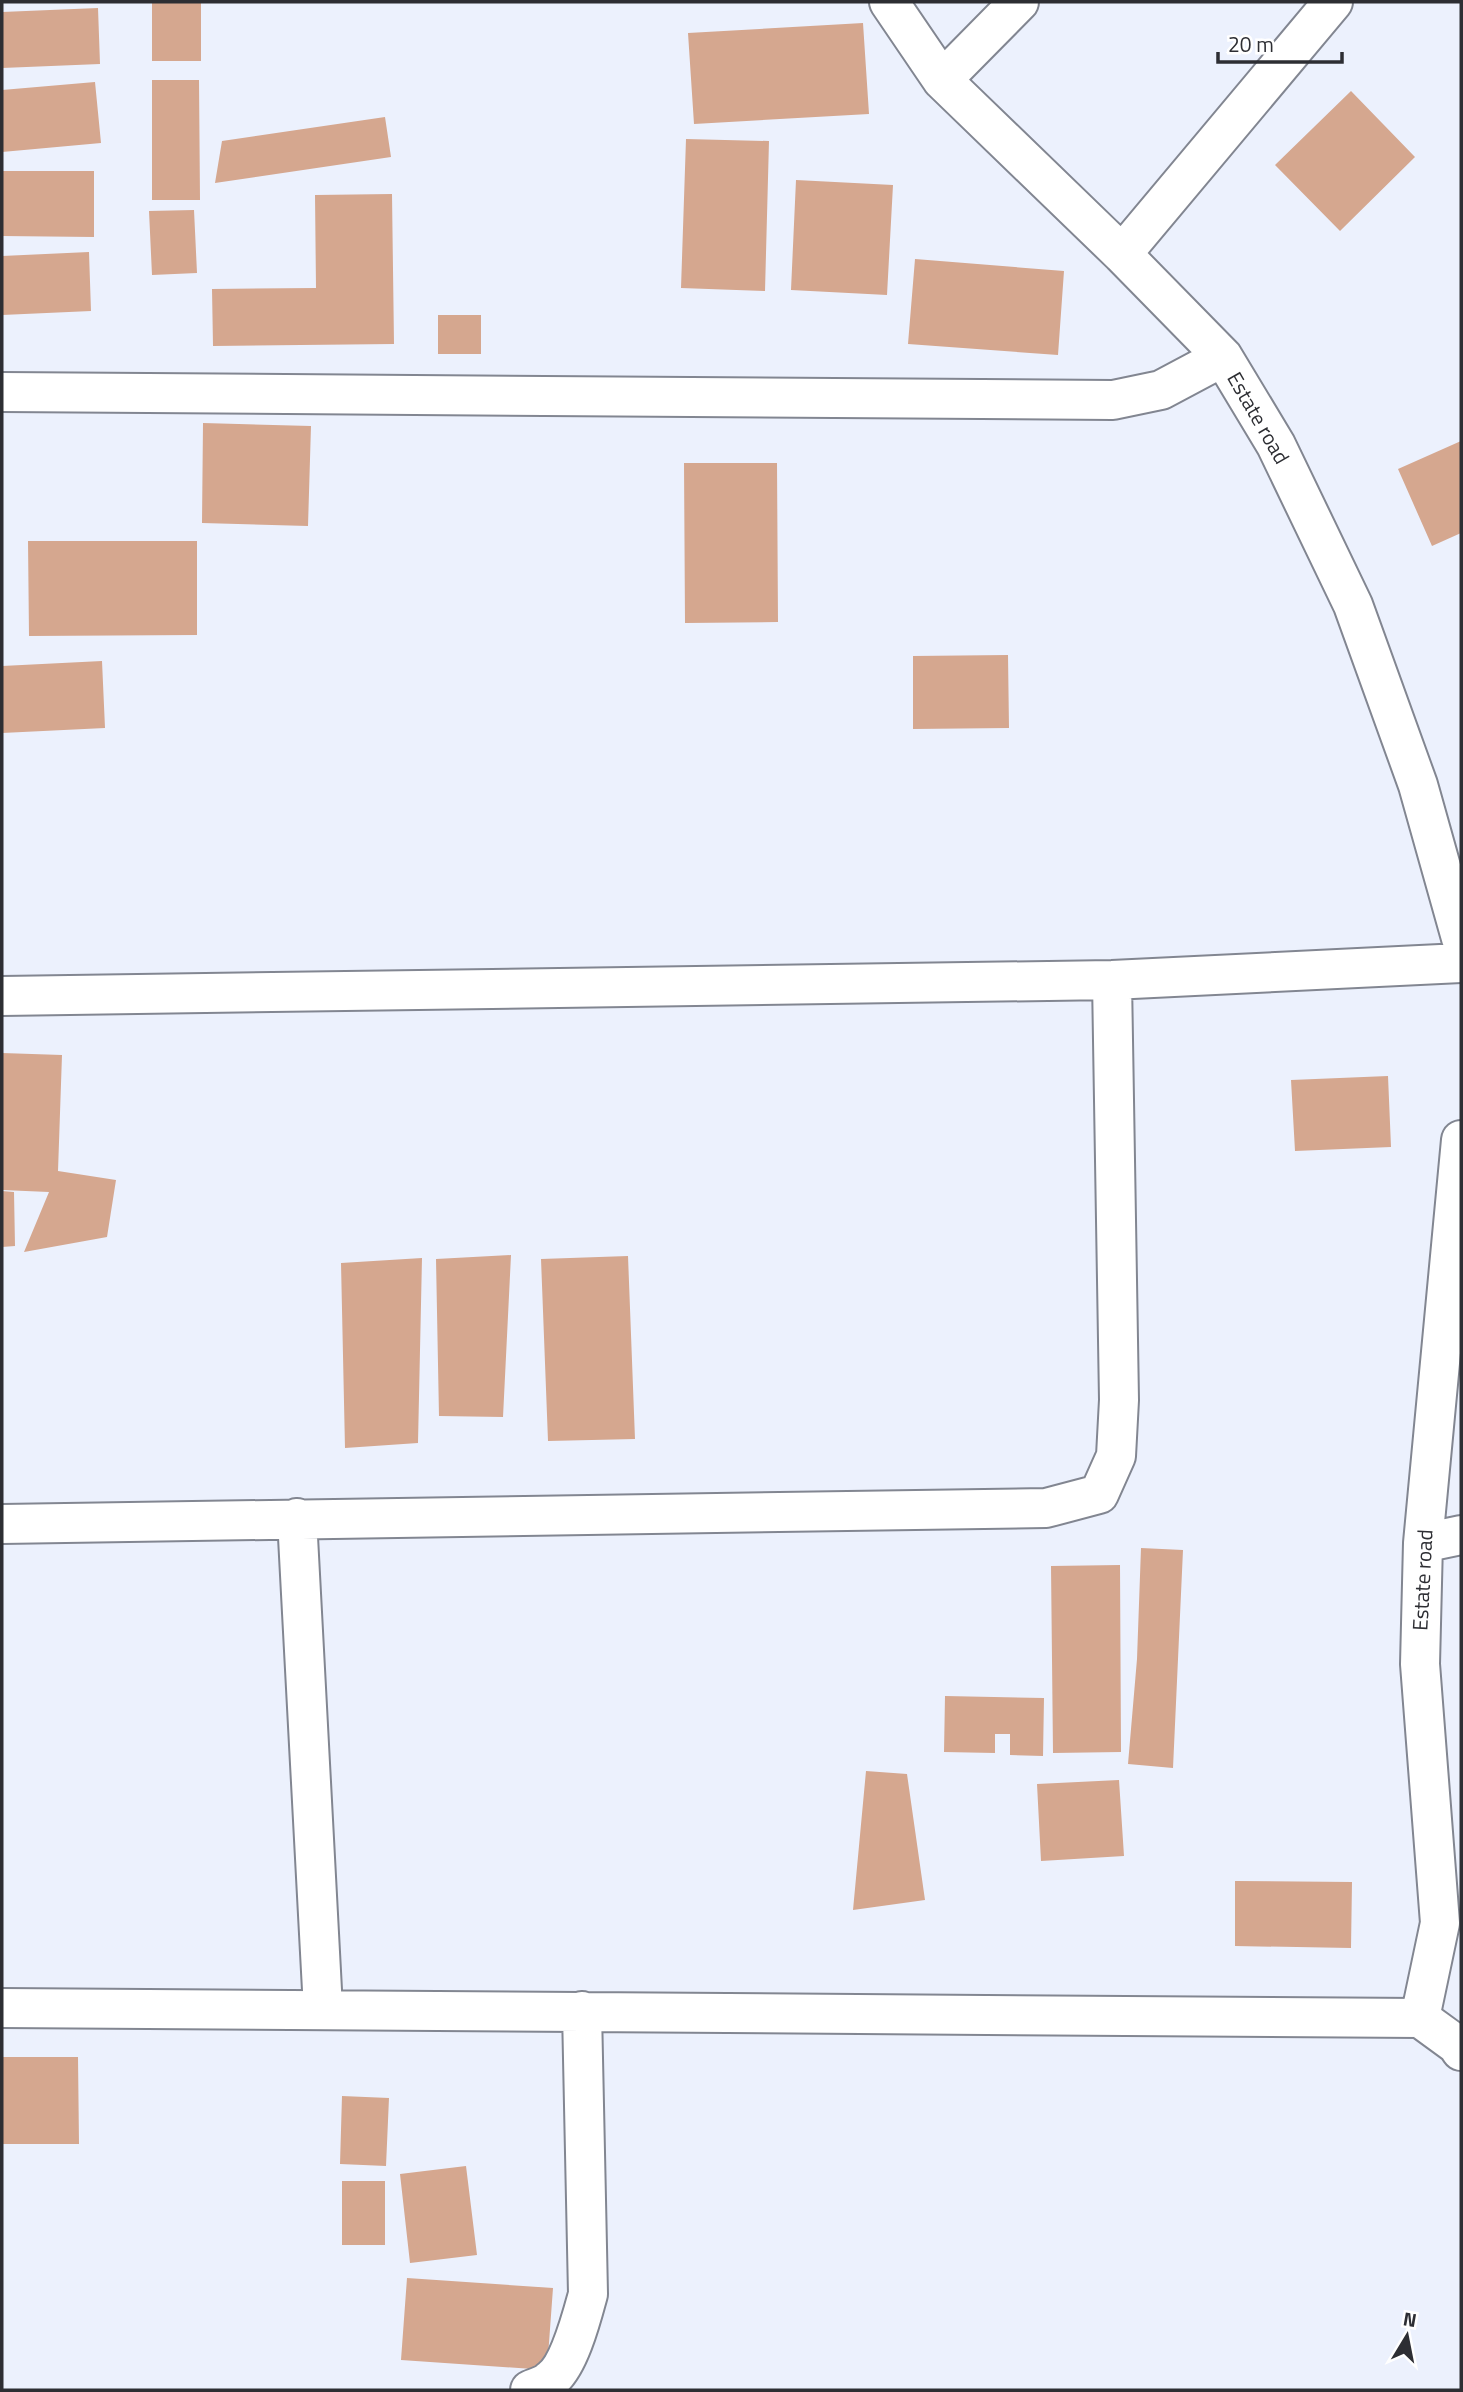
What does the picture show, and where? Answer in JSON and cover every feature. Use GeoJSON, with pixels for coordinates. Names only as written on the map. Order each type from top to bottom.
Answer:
{"type":"FeatureCollection","features":[{"type":"Feature","properties":{"kind":"street","name":"Estate road"},"geometry":{"type":"LineString","coordinates":[[889,2],[942,80],[1122,254],[1223,357],[1276,445],[1353,605],[1418,785],[1461,938]]}},
{"type":"Feature","properties":{"kind":"street"},"geometry":{"type":"LineString","coordinates":[[942,80],[1019,2]]}},
{"type":"Feature","properties":{"kind":"street"},"geometry":{"type":"LineString","coordinates":[[1122,254],[1333,2]]}},
{"type":"Feature","properties":{"kind":"street"},"geometry":{"type":"LineString","coordinates":[[2,393],[1114,400],[1161,390],[1223,357]]}},
{"type":"Feature","properties":{"kind":"street"},"geometry":{"type":"LineString","coordinates":[[2,996],[1112,980],[1461,964]]}},
{"type":"Feature","properties":{"kind":"street"},"geometry":{"type":"LineString","coordinates":[[2,1524],[1046,1508],[1099,1494],[1116,1456],[1119,1400],[1112,980]]}},
{"type":"Feature","properties":{"kind":"street","name":"Estate road"},"geometry":{"type":"LineString","coordinates":[[1420,2018],[1440,1923],[1420,1664],[1423,1543],[1461,1140]]}},
{"type":"Feature","properties":{"kind":"street"},"geometry":{"type":"LineString","coordinates":[[298,1518],[323,2009]]}},
{"type":"Feature","properties":{"kind":"street"},"geometry":{"type":"LineString","coordinates":[[1423,1543],[1461,1535]]}},
{"type":"Feature","properties":{"kind":"street"},"geometry":{"type":"LineString","coordinates":[[2,2008],[1420,2018],[1458,2045],[1461,2051]]}},
{"type":"Feature","properties":{"kind":"street"},"geometry":{"type":"LineString","coordinates":[[530,2390],[552,2379],[561,2366],[577,2335],[588,2294],[582,2011]]}},
{"type":"Feature","properties":{"kind":"building"},"geometry":{"type":"Polygon","coordinates":[[[152,2],[201,2],[201,61],[152,61],[152,2]]]}},
{"type":"Feature","properties":{"kind":"building"},"geometry":{"type":"Polygon","coordinates":[[[98,8],[100,64],[2,68],[2,12],[98,8]]]}},
{"type":"Feature","properties":{"kind":"building"},"geometry":{"type":"Polygon","coordinates":[[[863,23],[869,114],[694,124],[688,33],[863,23]]]}},
{"type":"Feature","properties":{"kind":"building"},"geometry":{"type":"Polygon","coordinates":[[[152,80],[199,80],[200,200],[152,200],[152,80]]]}},
{"type":"Feature","properties":{"kind":"building"},"geometry":{"type":"Polygon","coordinates":[[[95,82],[101,143],[2,152],[2,90],[95,82]]]}},
{"type":"Feature","properties":{"kind":"building"},"geometry":{"type":"Polygon","coordinates":[[[1351,91],[1415,157],[1340,231],[1275,165],[1351,91]]]}},
{"type":"Feature","properties":{"kind":"building"},"geometry":{"type":"Polygon","coordinates":[[[385,117],[391,157],[215,183],[222,141],[385,117]]]}},
{"type":"Feature","properties":{"kind":"building"},"geometry":{"type":"Polygon","coordinates":[[[686,139],[769,141],[765,291],[681,288],[686,139]]]}},
{"type":"Feature","properties":{"kind":"building"},"geometry":{"type":"Polygon","coordinates":[[[2,171],[94,171],[94,237],[2,236],[2,171]]]}},
{"type":"Feature","properties":{"kind":"building"},"geometry":{"type":"Polygon","coordinates":[[[796,180],[893,185],[887,295],[791,290],[796,180]]]}},
{"type":"Feature","properties":{"kind":"building"},"geometry":{"type":"Polygon","coordinates":[[[392,194],[394,344],[213,346],[212,289],[316,288],[315,195],[392,194]]]}},
{"type":"Feature","properties":{"kind":"building"},"geometry":{"type":"Polygon","coordinates":[[[194,210],[197,273],[152,275],[149,211],[194,210]]]}},
{"type":"Feature","properties":{"kind":"building"},"geometry":{"type":"Polygon","coordinates":[[[89,252],[91,311],[2,315],[2,256],[89,252]]]}},
{"type":"Feature","properties":{"kind":"building"},"geometry":{"type":"Polygon","coordinates":[[[915,259],[1064,271],[1058,355],[908,344],[915,259]]]}},
{"type":"Feature","properties":{"kind":"building"},"geometry":{"type":"Polygon","coordinates":[[[438,315],[481,315],[481,354],[438,354],[438,315]]]}},
{"type":"Feature","properties":{"kind":"building"},"geometry":{"type":"Polygon","coordinates":[[[203,423],[311,426],[308,526],[202,523],[203,423]]]}},
{"type":"Feature","properties":{"kind":"building"},"geometry":{"type":"Polygon","coordinates":[[[1461,441],[1461,533],[1432,546],[1398,469],[1461,441]]]}},
{"type":"Feature","properties":{"kind":"building"},"geometry":{"type":"Polygon","coordinates":[[[684,463],[777,463],[778,622],[685,623],[684,463]]]}},
{"type":"Feature","properties":{"kind":"building"},"geometry":{"type":"Polygon","coordinates":[[[28,541],[197,541],[197,635],[29,636],[28,541]]]}},
{"type":"Feature","properties":{"kind":"building"},"geometry":{"type":"Polygon","coordinates":[[[1008,655],[1009,728],[913,729],[913,656],[1008,655]]]}},
{"type":"Feature","properties":{"kind":"building"},"geometry":{"type":"Polygon","coordinates":[[[102,661],[105,728],[2,733],[2,666],[102,661]]]}},
{"type":"Feature","properties":{"kind":"building"},"geometry":{"type":"Polygon","coordinates":[[[2,1053],[62,1055],[58,1171],[116,1180],[107,1237],[24,1252],[49,1192],[2,1190],[2,1053]]]}},
{"type":"Feature","properties":{"kind":"building"},"geometry":{"type":"Polygon","coordinates":[[[1388,1076],[1391,1147],[1295,1151],[1291,1080],[1388,1076]]]}},
{"type":"Feature","properties":{"kind":"building"},"geometry":{"type":"Polygon","coordinates":[[[2,1191],[14,1192],[15,1246],[2,1247],[2,1191]]]}},
{"type":"Feature","properties":{"kind":"building"},"geometry":{"type":"Polygon","coordinates":[[[511,1255],[503,1417],[439,1416],[436,1259],[511,1255]]]}},
{"type":"Feature","properties":{"kind":"building"},"geometry":{"type":"Polygon","coordinates":[[[628,1256],[635,1439],[548,1441],[541,1259],[628,1256]]]}},
{"type":"Feature","properties":{"kind":"building"},"geometry":{"type":"Polygon","coordinates":[[[422,1258],[418,1443],[345,1448],[341,1263],[422,1258]]]}},
{"type":"Feature","properties":{"kind":"building"},"geometry":{"type":"Polygon","coordinates":[[[1141,1548],[1183,1550],[1173,1768],[1128,1764],[1137,1659],[1141,1548]]]}},
{"type":"Feature","properties":{"kind":"building"},"geometry":{"type":"Polygon","coordinates":[[[1120,1565],[1121,1752],[1053,1753],[1051,1566],[1120,1565]]]}},
{"type":"Feature","properties":{"kind":"building"},"geometry":{"type":"Polygon","coordinates":[[[945,1696],[1044,1698],[1043,1756],[1010,1755],[1010,1734],[995,1734],[995,1753],[944,1752],[945,1696]]]}},
{"type":"Feature","properties":{"kind":"building"},"geometry":{"type":"Polygon","coordinates":[[[866,1771],[907,1774],[925,1900],[853,1910],[866,1771]]]}},
{"type":"Feature","properties":{"kind":"building"},"geometry":{"type":"Polygon","coordinates":[[[1119,1780],[1124,1856],[1041,1861],[1037,1784],[1119,1780]]]}},
{"type":"Feature","properties":{"kind":"building"},"geometry":{"type":"Polygon","coordinates":[[[1235,1881],[1352,1882],[1351,1948],[1235,1946],[1235,1881]]]}},
{"type":"Feature","properties":{"kind":"building"},"geometry":{"type":"Polygon","coordinates":[[[2,2057],[78,2057],[79,2144],[2,2144],[2,2057]]]}},
{"type":"Feature","properties":{"kind":"building"},"geometry":{"type":"Polygon","coordinates":[[[342,2096],[389,2098],[386,2166],[340,2164],[342,2096]]]}},
{"type":"Feature","properties":{"kind":"building"},"geometry":{"type":"Polygon","coordinates":[[[466,2166],[477,2255],[410,2263],[400,2174],[466,2166]]]}},
{"type":"Feature","properties":{"kind":"building"},"geometry":{"type":"Polygon","coordinates":[[[342,2181],[385,2181],[385,2245],[342,2245],[342,2181]]]}},
{"type":"Feature","properties":{"kind":"building"},"geometry":{"type":"Polygon","coordinates":[[[407,2278],[553,2288],[547,2370],[401,2360],[407,2278]]]}}]}
